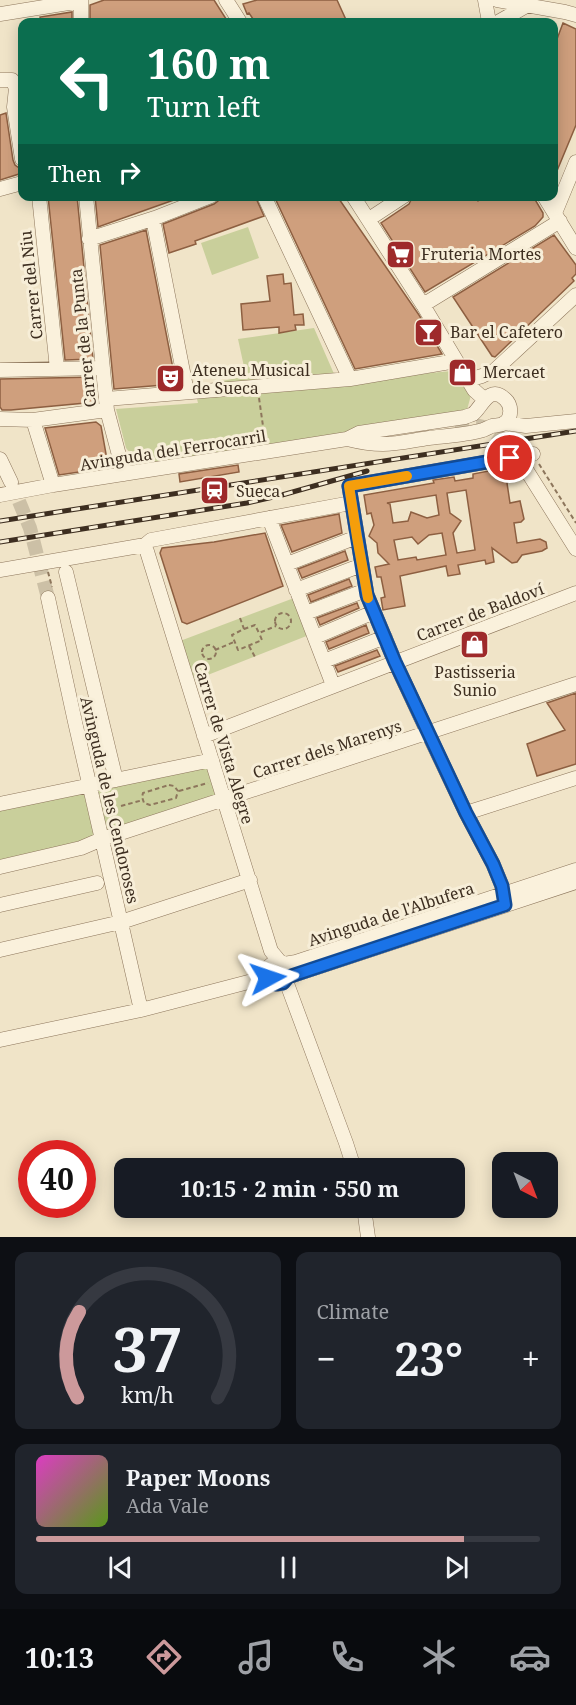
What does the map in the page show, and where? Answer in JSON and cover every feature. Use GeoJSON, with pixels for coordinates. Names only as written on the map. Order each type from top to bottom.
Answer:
{"type":"FeatureCollection","features":[{"type":"Feature","properties":{"kind":"street"},"geometry":{"type":"LineString","coordinates":[[485,0],[488,18]]}},
{"type":"Feature","properties":{"kind":"street"},"geometry":{"type":"LineString","coordinates":[[497,0],[528,6],[568,9]]}},
{"type":"Feature","properties":{"kind":"street"},"geometry":{"type":"LineString","coordinates":[[0,14],[84,1],[82,18]]}},
{"type":"Feature","properties":{"kind":"street"},"geometry":{"type":"LineString","coordinates":[[232,1],[238,18]]}},
{"type":"Feature","properties":{"kind":"street"},"geometry":{"type":"LineString","coordinates":[[506,18],[528,6]]}},
{"type":"Feature","properties":{"kind":"street"},"geometry":{"type":"LineString","coordinates":[[0,80],[12,80],[16,88],[7,109],[18,146]]}},
{"type":"Feature","properties":{"kind":"street"},"geometry":{"type":"LineString","coordinates":[[423,305],[558,217],[576,162]]}},
{"type":"Feature","properties":{"kind":"street"},"geometry":{"type":"LineString","coordinates":[[0,189],[18,184]]}},
{"type":"Feature","properties":{"kind":"street","name":"Carrer del Niu"},"geometry":{"type":"LineString","coordinates":[[40,201],[57,369]]}},
{"type":"Feature","properties":{"kind":"street","name":"Carrer de la Punta"},"geometry":{"type":"LineString","coordinates":[[86,201],[106,404],[124,474]]}},
{"type":"Feature","properties":{"kind":"street"},"geometry":{"type":"LineString","coordinates":[[89,239],[153,219],[198,201]]}},
{"type":"Feature","properties":{"kind":"street"},"geometry":{"type":"LineString","coordinates":[[266,201],[350,379]]}},
{"type":"Feature","properties":{"kind":"street"},"geometry":{"type":"LineString","coordinates":[[356,201],[474,390],[484,401]]}},
{"type":"Feature","properties":{"kind":"street"},"geometry":{"type":"LineString","coordinates":[[369,219],[396,201]]}},
{"type":"Feature","properties":{"kind":"street"},"geometry":{"type":"LineString","coordinates":[[547,201],[576,248]]}},
{"type":"Feature","properties":{"kind":"street"},"geometry":{"type":"LineString","coordinates":[[153,219],[188,392]]}},
{"type":"Feature","properties":{"kind":"street"},"geometry":{"type":"LineString","coordinates":[[468,380],[495,370],[576,295]]}},
{"type":"Feature","properties":{"kind":"street"},"geometry":{"type":"LineString","coordinates":[[0,419],[33,420],[106,404],[188,392],[350,379],[456,360]]}},
{"type":"Feature","properties":{"kind":"street"},"geometry":{"type":"LineString","coordinates":[[0,370],[103,369]]}},
{"type":"Feature","properties":{"kind":"street"},"geometry":{"type":"LineString","coordinates":[[495,370],[484,401],[482,419],[498,424],[526,426],[576,421]]}},
{"type":"Feature","properties":{"kind":"street"},"geometry":{"type":"LineString","coordinates":[[496,395],[501,396],[509,404],[510,415],[485,430],[386,444],[347,439],[359,433],[465,417],[472,414],[484,401],[496,395]]}},
{"type":"Feature","properties":{"kind":"street"},"geometry":{"type":"LineString","coordinates":[[33,420],[53,485]]}},
{"type":"Feature","properties":{"kind":"street"},"geometry":{"type":"LineString","coordinates":[[362,442],[380,437],[455,427]]}},
{"type":"Feature","properties":{"kind":"street","name":"Avinguda del Ferrocarril"},"geometry":{"type":"LineString","coordinates":[[4,489],[53,485],[347,439]]}},
{"type":"Feature","properties":{"kind":"street"},"geometry":{"type":"LineString","coordinates":[[0,459],[4,489]]}},
{"type":"Feature","properties":{"kind":"street"},"geometry":{"type":"LineString","coordinates":[[504,900],[502,886],[493,864],[428,733],[374,612],[366,590],[349,486],[527,459],[576,549]]}},
{"type":"Feature","properties":{"kind":"street"},"geometry":{"type":"LineString","coordinates":[[0,570],[65,566],[145,545],[151,540],[351,503]]}},
{"type":"Feature","properties":{"kind":"street"},"geometry":{"type":"LineString","coordinates":[[269,518],[331,680],[336,685]]}},
{"type":"Feature","properties":{"kind":"street"},"geometry":{"type":"LineString","coordinates":[[287,564],[357,537]]}},
{"type":"Feature","properties":{"kind":"street","name":"Carrer de Vista Alegre"},"geometry":{"type":"LineString","coordinates":[[145,545],[250,880],[275,971]]}},
{"type":"Feature","properties":{"kind":"street"},"geometry":{"type":"LineString","coordinates":[[297,590],[362,565]]}},
{"type":"Feature","properties":{"kind":"street"},"geometry":{"type":"LineString","coordinates":[[65,566],[116,780]]}},
{"type":"Feature","properties":{"kind":"street"},"geometry":{"type":"LineString","coordinates":[[306,614],[366,590]]}},
{"type":"Feature","properties":{"kind":"street","name":"Carrer de Baldoví"},"geometry":{"type":"LineString","coordinates":[[204,736],[576,593]]}},
{"type":"Feature","properties":{"kind":"street","name":"Avinguda de les Cendoroses"},"geometry":{"type":"LineString","coordinates":[[48,598],[141,1010]]}},
{"type":"Feature","properties":{"kind":"street"},"geometry":{"type":"LineString","coordinates":[[315,637],[374,612]]}},
{"type":"Feature","properties":{"kind":"street"},"geometry":{"type":"LineString","coordinates":[[324,661],[385,637]]}},
{"type":"Feature","properties":{"kind":"street","name":"Carrer dels Marenys"},"geometry":{"type":"LineString","coordinates":[[0,867],[81,848],[102,839],[576,684]]}},
{"type":"Feature","properties":{"kind":"street"},"geometry":{"type":"LineString","coordinates":[[0,804],[212,760]]}},
{"type":"Feature","properties":{"kind":"street"},"geometry":{"type":"LineString","coordinates":[[466,813],[576,778]]}},
{"type":"Feature","properties":{"kind":"street","name":"Avinguda de l'Albufera"},"geometry":{"type":"LineString","coordinates":[[504,900],[576,870]]}},
{"type":"Feature","properties":{"kind":"street"},"geometry":{"type":"LineString","coordinates":[[0,950],[121,922],[250,880]]}},
{"type":"Feature","properties":{"kind":"street","name":"Avinguda de l'Albufera"},"geometry":{"type":"LineString","coordinates":[[0,1040],[141,1010],[504,900],[576,882]]}},
{"type":"Feature","properties":{"kind":"street"},"geometry":{"type":"LineString","coordinates":[[0,905],[97,883]]}},
{"type":"Feature","properties":{"kind":"street"},"geometry":{"type":"LineString","coordinates":[[275,971],[293,1002],[351,1158]]}},
{"type":"Feature","properties":{"kind":"street"},"geometry":{"type":"LineString","coordinates":[[365,1218],[368,1237]]}},
{"type":"Feature","properties":{"kind":"path"},"geometry":{"type":"LineString","coordinates":[[258,386],[265,442]]}},
{"type":"Feature","properties":{"kind":"path"},"geometry":{"type":"LineString","coordinates":[[527,459],[576,523]]}},
{"type":"Feature","properties":{"kind":"path"},"geometry":{"type":"LineString","coordinates":[[284,614],[289,617],[290,623],[287,628],[280,629],[276,626],[278,615],[284,614]]}},
{"type":"Feature","properties":{"kind":"path"},"geometry":{"type":"LineString","coordinates":[[240,618],[244,629]]}},
{"type":"Feature","properties":{"kind":"path"},"geometry":{"type":"LineString","coordinates":[[255,625],[262,640],[238,650],[232,635],[244,629],[255,625]]}},
{"type":"Feature","properties":{"kind":"path"},"geometry":{"type":"LineString","coordinates":[[259,633],[276,626]]}},
{"type":"Feature","properties":{"kind":"path"},"geometry":{"type":"LineString","coordinates":[[215,650],[234,642]]}},
{"type":"Feature","properties":{"kind":"path"},"geometry":{"type":"LineString","coordinates":[[211,645],[215,650],[215,655],[208,659],[203,655],[202,649],[211,645]]}},
{"type":"Feature","properties":{"kind":"path"},"geometry":{"type":"LineString","coordinates":[[249,645],[255,657]]}},
{"type":"Feature","properties":{"kind":"path"},"geometry":{"type":"LineString","coordinates":[[197,658],[203,655]]}},
{"type":"Feature","properties":{"kind":"path"},"geometry":{"type":"LineString","coordinates":[[178,791],[211,782]]}},
{"type":"Feature","properties":{"kind":"path"},"geometry":{"type":"LineString","coordinates":[[174,786],[178,791],[176,798],[157,804],[146,804],[143,800],[143,793],[158,787],[174,786]]}},
{"type":"Feature","properties":{"kind":"path"},"geometry":{"type":"LineString","coordinates":[[121,807],[143,800]]}},
{"type":"Feature","properties":{"kind":"green space"},"geometry":{"type":"Polygon","coordinates":[[[248,227],[259,258],[212,275],[201,243],[248,227]]]}},
{"type":"Feature","properties":{"kind":"green space"},"geometry":{"type":"Polygon","coordinates":[[[314,328],[338,383],[452,371],[471,395],[467,410],[454,416],[151,463],[138,463],[126,448],[116,409],[198,403],[194,387],[246,376],[238,339],[314,328]]]}},
{"type":"Feature","properties":{"kind":"green space"},"geometry":{"type":"Polygon","coordinates":[[[294,598],[309,635],[195,680],[180,641],[294,598]]]}},
{"type":"Feature","properties":{"kind":"green space"},"geometry":{"type":"Polygon","coordinates":[[[210,764],[221,798],[105,836],[93,787],[210,764]]]}},
{"type":"Feature","properties":{"kind":"green space"},"geometry":{"type":"Polygon","coordinates":[[[88,789],[99,837],[0,864],[0,808],[88,789]]]}},
{"type":"Feature","properties":{"kind":"building"},"geometry":{"type":"Polygon","coordinates":[[[104,0],[214,0],[225,18],[90,18],[90,5],[104,0]]]}},
{"type":"Feature","properties":{"kind":"building"},"geometry":{"type":"Polygon","coordinates":[[[257,0],[337,0],[345,18],[252,18],[249,13],[247,14],[243,4],[257,0]]]}},
{"type":"Feature","properties":{"kind":"building"},"geometry":{"type":"Polygon","coordinates":[[[72,12],[72,18],[40,17],[72,12]]]}},
{"type":"Feature","properties":{"kind":"building"},"geometry":{"type":"Polygon","coordinates":[[[563,23],[576,29],[576,125],[558,168],[558,36],[563,23]]]}},
{"type":"Feature","properties":{"kind":"building"},"geometry":{"type":"Polygon","coordinates":[[[6,113],[13,160],[18,167],[18,174],[0,180],[0,115],[6,113]]]}},
{"type":"Feature","properties":{"kind":"building"},"geometry":{"type":"Polygon","coordinates":[[[49,201],[77,201],[93,359],[65,360],[49,201]]]}},
{"type":"Feature","properties":{"kind":"building"},"geometry":{"type":"Polygon","coordinates":[[[95,201],[171,201],[98,227],[95,201]]]}},
{"type":"Feature","properties":{"kind":"building"},"geometry":{"type":"Polygon","coordinates":[[[218,201],[257,201],[264,216],[169,253],[163,224],[218,201]]]}},
{"type":"Feature","properties":{"kind":"building"},"geometry":{"type":"Polygon","coordinates":[[[276,201],[340,201],[419,315],[442,354],[355,369],[276,201]]]}},
{"type":"Feature","properties":{"kind":"building"},"geometry":{"type":"Polygon","coordinates":[[[410,201],[536,201],[543,217],[535,226],[425,292],[381,223],[410,201]]]}},
{"type":"Feature","properties":{"kind":"building"},"geometry":{"type":"Polygon","coordinates":[[[146,230],[176,384],[114,389],[100,245],[146,230]]]}},
{"type":"Feature","properties":{"kind":"building"},"geometry":{"type":"Polygon","coordinates":[[[554,235],[576,265],[576,274],[572,278],[574,281],[495,357],[492,356],[453,297],[554,235]]]}},
{"type":"Feature","properties":{"kind":"building"},"geometry":{"type":"Polygon","coordinates":[[[283,274],[284,284],[291,283],[294,315],[303,314],[304,325],[295,325],[296,330],[279,333],[279,327],[243,330],[241,304],[270,301],[267,276],[283,274]]]}},
{"type":"Feature","properties":{"kind":"building"},"geometry":{"type":"Polygon","coordinates":[[[95,377],[96,402],[11,410],[2,410],[0,407],[0,379],[95,377]]]}},
{"type":"Feature","properties":{"kind":"building"},"geometry":{"type":"Polygon","coordinates":[[[96,422],[101,426],[108,465],[106,468],[59,475],[45,428],[96,422]]]}},
{"type":"Feature","properties":{"kind":"building"},"geometry":{"type":"Polygon","coordinates":[[[238,465],[239,472],[180,482],[179,474],[238,465]]]}},
{"type":"Feature","properties":{"kind":"building"},"geometry":{"type":"Polygon","coordinates":[[[504,468],[511,475],[507,483],[510,503],[520,501],[524,519],[514,523],[517,543],[540,539],[546,542],[547,548],[522,555],[517,562],[512,563],[492,548],[494,562],[486,564],[485,560],[458,565],[460,574],[448,576],[446,566],[400,576],[405,606],[383,610],[381,598],[385,597],[381,577],[377,577],[375,567],[389,564],[378,553],[377,543],[369,536],[374,525],[371,513],[367,514],[364,495],[434,483],[433,480],[454,477],[455,481],[473,478],[473,474],[504,468]],[[466,490],[447,493],[450,513],[461,521],[453,533],[457,553],[475,550],[466,490]],[[436,495],[387,503],[390,504],[393,523],[408,521],[411,512],[427,518],[439,515],[436,495]],[[442,533],[429,535],[418,544],[412,537],[394,540],[398,560],[416,557],[417,560],[446,555],[442,533]]]}},
{"type":"Feature","properties":{"kind":"building"},"geometry":{"type":"Polygon","coordinates":[[[339,514],[342,533],[292,552],[281,525],[339,514]]]}},
{"type":"Feature","properties":{"kind":"building"},"geometry":{"type":"Polygon","coordinates":[[[265,533],[283,586],[187,624],[182,622],[160,553],[162,548],[265,533]]]}},
{"type":"Feature","properties":{"kind":"building"},"geometry":{"type":"Polygon","coordinates":[[[345,551],[348,560],[302,578],[298,569],[345,551]]]}},
{"type":"Feature","properties":{"kind":"building"},"geometry":{"type":"Polygon","coordinates":[[[349,579],[352,586],[311,602],[308,595],[349,579]]]}},
{"type":"Feature","properties":{"kind":"building"},"geometry":{"type":"Polygon","coordinates":[[[357,603],[359,608],[320,625],[317,618],[357,603]]]}},
{"type":"Feature","properties":{"kind":"building"},"geometry":{"type":"Polygon","coordinates":[[[366,625],[369,633],[329,649],[326,642],[366,625]]]}},
{"type":"Feature","properties":{"kind":"building"},"geometry":{"type":"Polygon","coordinates":[[[377,650],[380,656],[338,672],[335,666],[377,650]]]}},
{"type":"Feature","properties":{"kind":"building"},"geometry":{"type":"Polygon","coordinates":[[[576,693],[576,764],[537,776],[527,744],[565,730],[547,703],[576,693]]]}},
{"type":"Feature","properties":{"kind":"tunnel"},"geometry":{"type":"LineString","coordinates":[[455,427],[472,425],[489,429],[508,445],[522,463]]}},
{"type":"Feature","properties":{"kind":"tunnel"},"geometry":{"type":"LineString","coordinates":[[11,482],[30,528],[48,598]]}},
{"type":"Feature","properties":{"kind":"railway"},"geometry":{"type":"LineString","coordinates":[[0,521],[576,431]]}},
{"type":"Feature","properties":{"kind":"railway"},"geometry":{"type":"LineString","coordinates":[[0,542],[247,503],[367,471]]}},
{"type":"Feature","properties":{"kind":"slow traffic"},"geometry":{"type":"LineString","coordinates":[[368,598],[349,486],[407,476]]}},
{"type":"Feature","properties":{"kind":"place","name":"Fruteria Mortes"},"geometry":{"type":"Point","coordinates":[400,254]}},
{"type":"Feature","properties":{"kind":"place","name":"Bar el Cafetero"},"geometry":{"type":"Point","coordinates":[429,332]}},
{"type":"Feature","properties":{"kind":"place","name":"Mercaet"},"geometry":{"type":"Point","coordinates":[462,372]}},
{"type":"Feature","properties":{"kind":"place","name":"Ateneu Musical de Sueca"},"geometry":{"type":"Point","coordinates":[171,379]}},
{"type":"Feature","properties":{"kind":"place","name":"Sueca"},"geometry":{"type":"Point","coordinates":[215,491]}},
{"type":"Feature","properties":{"kind":"place","name":"Pastisseria Sunio"},"geometry":{"type":"Point","coordinates":[475,644]}},
{"type":"Feature","properties":{"kind":"route"},"geometry":{"type":"LineString","coordinates":[[268,978],[272,983],[283,983],[288,977],[505,905],[502,886],[493,864],[466,813],[395,662],[367,595],[349,486],[510,458]]}}]}
